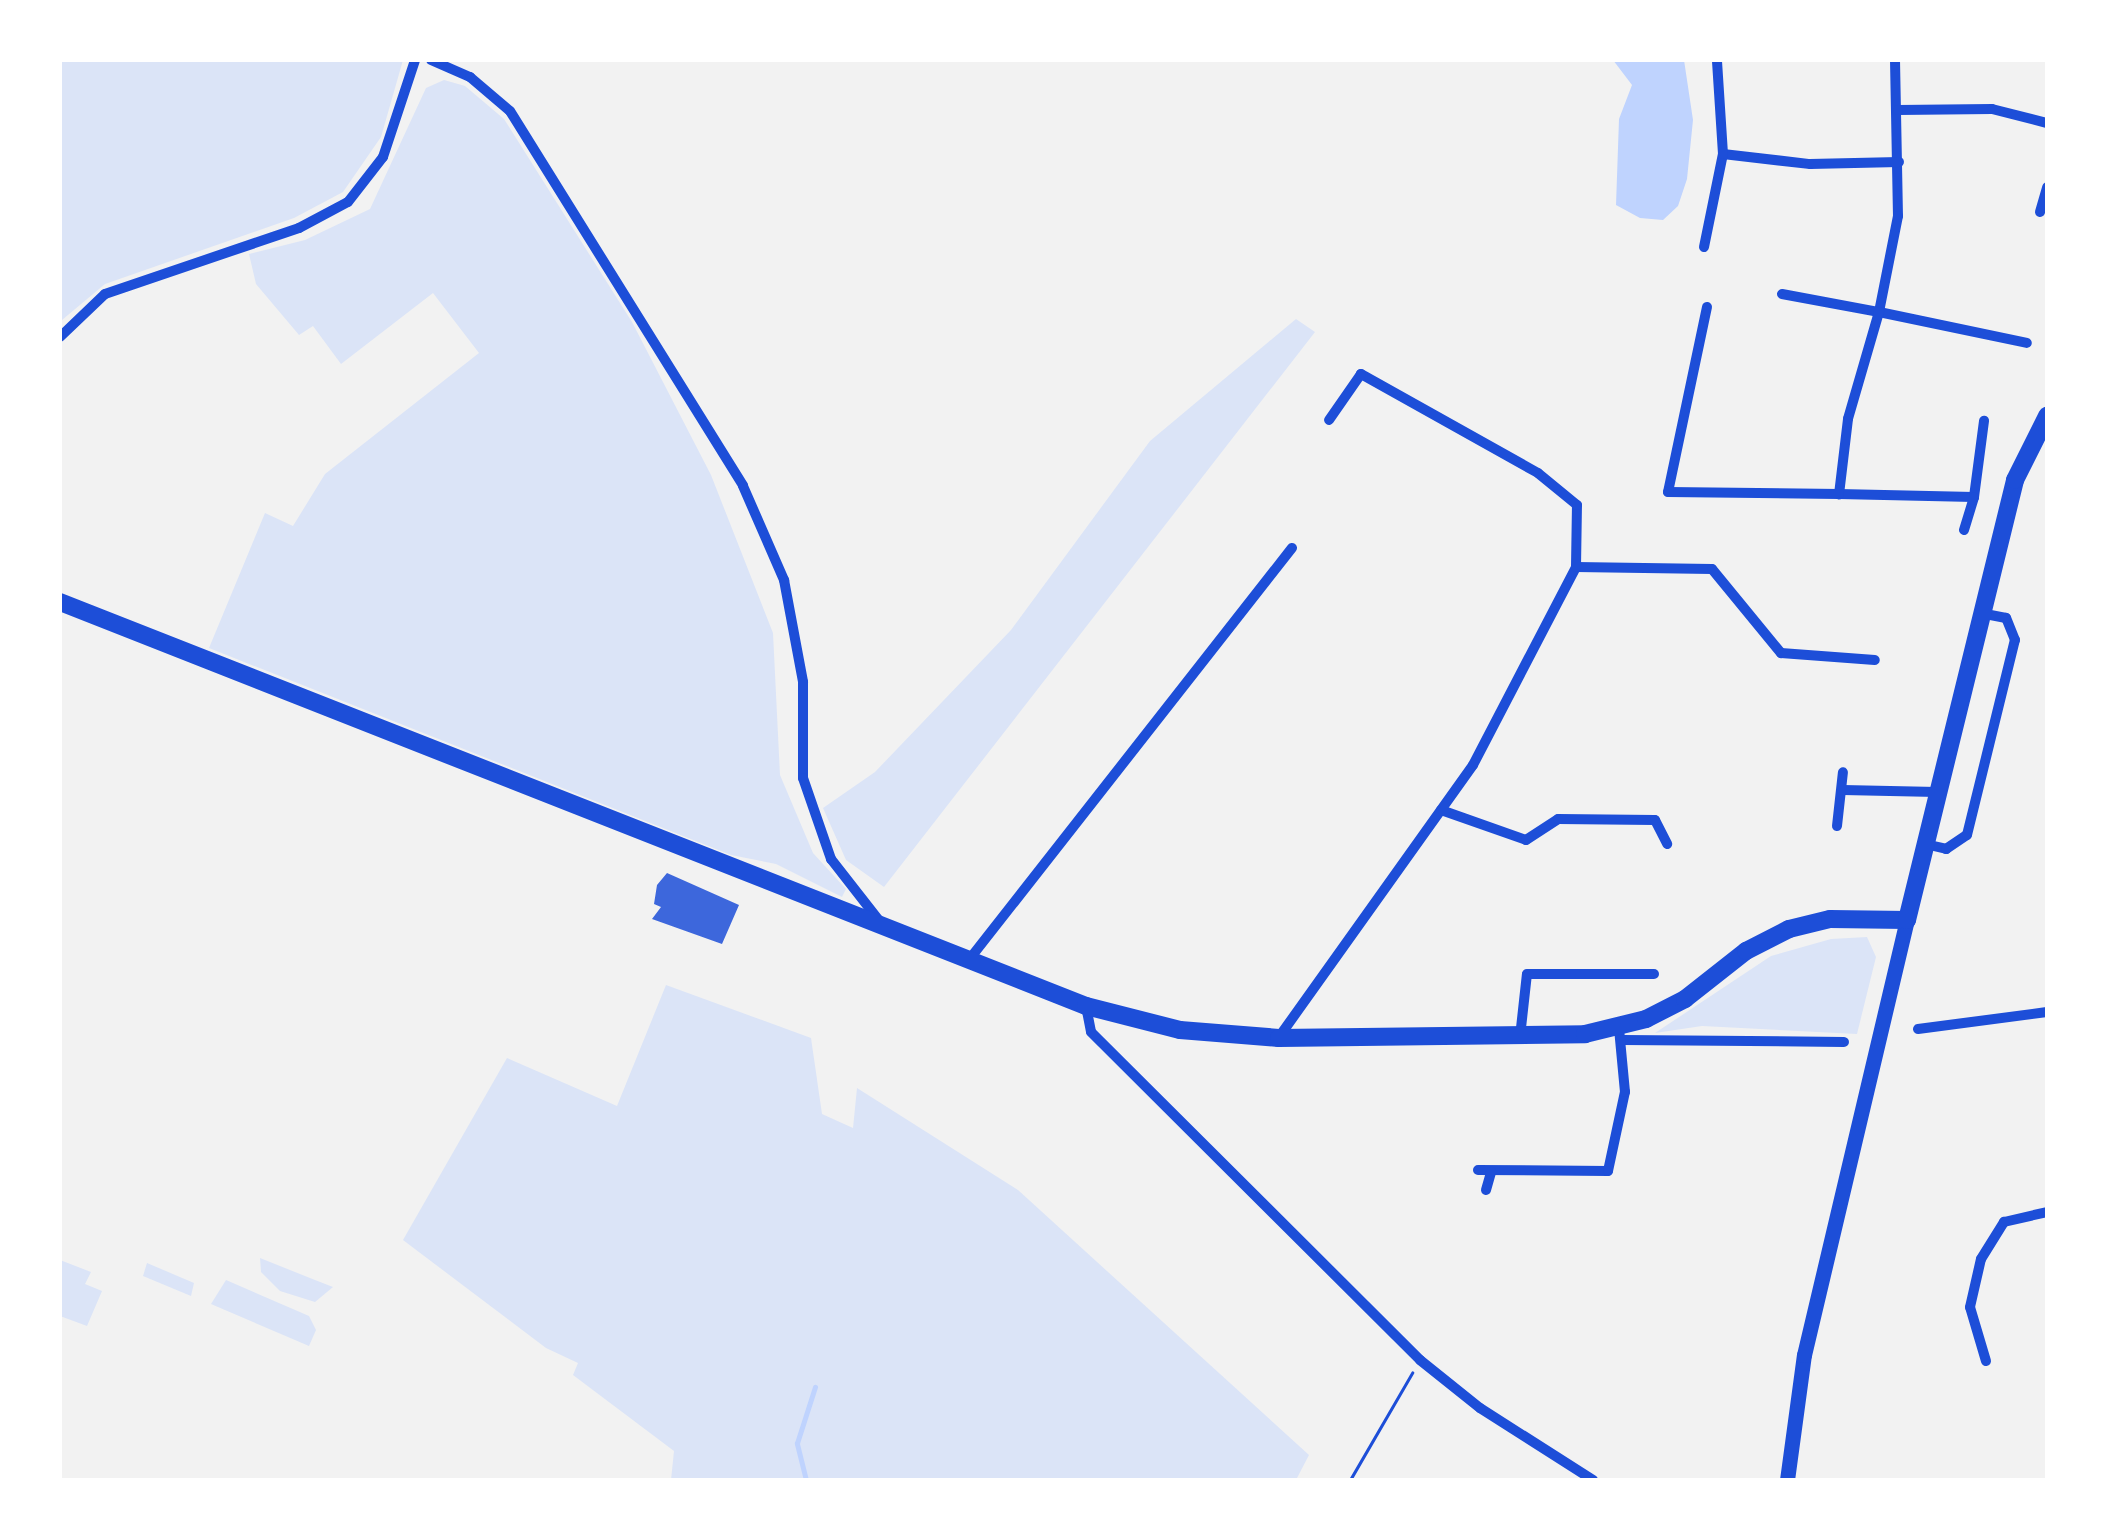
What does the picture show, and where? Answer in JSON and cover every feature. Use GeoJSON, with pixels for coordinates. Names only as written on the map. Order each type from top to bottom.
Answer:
{"type":"FeatureCollection","features":[{"type":"Feature","properties":{"kind":"main road"},"geometry":{"type":"LineString","coordinates":[[1786,1480],[1804,1355],[1980,612],[2015,480],[2047,416]]}},
{"type":"Feature","properties":{"kind":"main road"},"geometry":{"type":"LineString","coordinates":[[60,602],[881,924],[967,962],[1086,1006],[1180,1030],[1278,1038],[1621,1034],[1685,999],[1746,951],[1790,928],[1830,919],[1907,920]]}},
{"type":"Feature","properties":{"kind":"street"},"geometry":{"type":"LineString","coordinates":[[60,337],[105,294],[298,228],[348,202],[382,158],[416,60]]}},
{"type":"Feature","properties":{"kind":"street"},"geometry":{"type":"LineString","coordinates":[[431,60],[470,77],[510,111],[743,486],[784,580],[802,682],[802,778],[831,859],[881,924]]}},
{"type":"Feature","properties":{"kind":"street"},"geometry":{"type":"LineString","coordinates":[[1704,247],[1723,154],[1716,60]]}},
{"type":"Feature","properties":{"kind":"street"},"geometry":{"type":"LineString","coordinates":[[1839,494],[1866,342],[1880,312],[1897,232],[1895,60]]}},
{"type":"Feature","properties":{"kind":"street"},"geometry":{"type":"LineString","coordinates":[[1898,110],[1992,109],[2047,123]]}},
{"type":"Feature","properties":{"kind":"street"},"geometry":{"type":"LineString","coordinates":[[1723,154],[1810,164],[1899,162]]}},
{"type":"Feature","properties":{"kind":"street"},"geometry":{"type":"LineString","coordinates":[[2040,212],[2047,187]]}},
{"type":"Feature","properties":{"kind":"street"},"geometry":{"type":"LineString","coordinates":[[1782,294],[2027,342]]}},
{"type":"Feature","properties":{"kind":"street"},"geometry":{"type":"LineString","coordinates":[[1707,307],[1668,492],[1974,497]]}},
{"type":"Feature","properties":{"kind":"street"},"geometry":{"type":"LineString","coordinates":[[1278,1038],[1474,765],[1576,566],[1577,504],[1538,473],[1361,374],[1329,420]]}},
{"type":"Feature","properties":{"kind":"street"},"geometry":{"type":"LineString","coordinates":[[1964,530],[1974,497],[1984,421]]}},
{"type":"Feature","properties":{"kind":"street"},"geometry":{"type":"LineString","coordinates":[[967,962],[1292,548]]}},
{"type":"Feature","properties":{"kind":"street"},"geometry":{"type":"LineString","coordinates":[[1576,566],[1712,570],[1781,653],[1875,660]]}},
{"type":"Feature","properties":{"kind":"street"},"geometry":{"type":"LineString","coordinates":[[1924,844],[1946,849],[1967,835],[2015,640],[2006,618],[1980,612]]}},
{"type":"Feature","properties":{"kind":"street"},"geometry":{"type":"LineString","coordinates":[[1837,826],[1843,772]]}},
{"type":"Feature","properties":{"kind":"street"},"geometry":{"type":"LineString","coordinates":[[1842,790],[1937,792]]}},
{"type":"Feature","properties":{"kind":"street"},"geometry":{"type":"LineString","coordinates":[[1442,810],[1526,840],[1558,819],[1655,820],[1667,844]]}},
{"type":"Feature","properties":{"kind":"street"},"geometry":{"type":"LineString","coordinates":[[1520,1038],[1527,974],[1654,974]]}},
{"type":"Feature","properties":{"kind":"street"},"geometry":{"type":"LineString","coordinates":[[1086,1006],[1090,1032],[1420,1360],[1480,1408],[1593,1480]]}},
{"type":"Feature","properties":{"kind":"street"},"geometry":{"type":"LineString","coordinates":[[1918,1029],[2047,1012]]}},
{"type":"Feature","properties":{"kind":"street"},"geometry":{"type":"LineString","coordinates":[[1930,1014],[1931,1029]]}},
{"type":"Feature","properties":{"kind":"street"},"geometry":{"type":"LineString","coordinates":[[1478,1170],[1608,1171],[1625,1092],[1621,1034],[1844,1042]]}},
{"type":"Feature","properties":{"kind":"street"},"geometry":{"type":"LineString","coordinates":[[1486,1190],[1490,1172]]}},
{"type":"Feature","properties":{"kind":"street"},"geometry":{"type":"LineString","coordinates":[[1986,1361],[1971,1324],[1973,1286],[1993,1233],[2020,1216],[2047,1212]]}},
{"type":"Feature","properties":{"kind":"path"},"geometry":{"type":"LineString","coordinates":[[1350,1480],[1420,1360]]}},
{"type":"Feature","properties":{"kind":"shaded area"},"geometry":{"type":"Polygon","coordinates":[[[60,60],[403,60],[381,137],[343,192],[294,218],[105,284],[62,320],[60,60]]]}},
{"type":"Feature","properties":{"kind":"shaded area"},"geometry":{"type":"Polygon","coordinates":[[[444,80],[465,86],[504,119],[632,322],[711,475],[773,633],[780,775],[813,853],[846,889],[842,897],[776,864],[731,855],[209,648],[265,513],[293,526],[325,474],[479,353],[433,293],[341,364],[313,326],[299,335],[256,284],[249,254],[305,240],[370,209],[426,88],[444,80]]]}},
{"type":"Feature","properties":{"kind":"shaded area"},"geometry":{"type":"Polygon","coordinates":[[[1296,319],[1315,332],[884,887],[846,860],[823,808],[875,772],[1011,630],[1150,441],[1296,319]]]}},
{"type":"Feature","properties":{"kind":"shaded area"},"geometry":{"type":"Polygon","coordinates":[[[1867,937],[1876,957],[1857,1034],[1702,1026],[1655,1033],[1771,956],[1831,939],[1867,937]]]}},
{"type":"Feature","properties":{"kind":"shaded area"},"geometry":{"type":"Polygon","coordinates":[[[666,985],[811,1038],[822,1114],[853,1128],[857,1088],[1018,1190],[1309,1455],[1296,1480],[671,1480],[674,1451],[573,1375],[578,1363],[546,1348],[403,1240],[507,1058],[617,1106],[666,985]]]}},
{"type":"Feature","properties":{"kind":"shaded area"},"geometry":{"type":"Polygon","coordinates":[[[260,1258],[333,1287],[315,1302],[280,1291],[261,1272],[260,1258]]]}},
{"type":"Feature","properties":{"kind":"shaded area"},"geometry":{"type":"Polygon","coordinates":[[[60,1260],[91,1272],[85,1284],[102,1291],[87,1326],[60,1316],[60,1260]]]}},
{"type":"Feature","properties":{"kind":"shaded area"},"geometry":{"type":"Polygon","coordinates":[[[147,1263],[194,1283],[191,1296],[143,1276],[147,1263]]]}},
{"type":"Feature","properties":{"kind":"shaded area"},"geometry":{"type":"Polygon","coordinates":[[[226,1280],[309,1316],[316,1330],[309,1346],[211,1304],[226,1280]]]}},
{"type":"Feature","properties":{"kind":"water"},"geometry":{"type":"Polygon","coordinates":[[[1613,60],[1684,60],[1693,120],[1687,179],[1678,206],[1663,220],[1640,218],[1616,205],[1619,119],[1632,85],[1613,60]]]}},
{"type":"Feature","properties":{"kind":"building"},"geometry":{"type":"Polygon","coordinates":[[[667,873],[739,905],[722,944],[652,919],[661,907],[654,904],[657,885],[667,873]]]}},
{"type":"Feature","properties":{"kind":"waterway"},"geometry":{"type":"LineString","coordinates":[[806,1480],[797,1443],[815,1387]]}}]}
